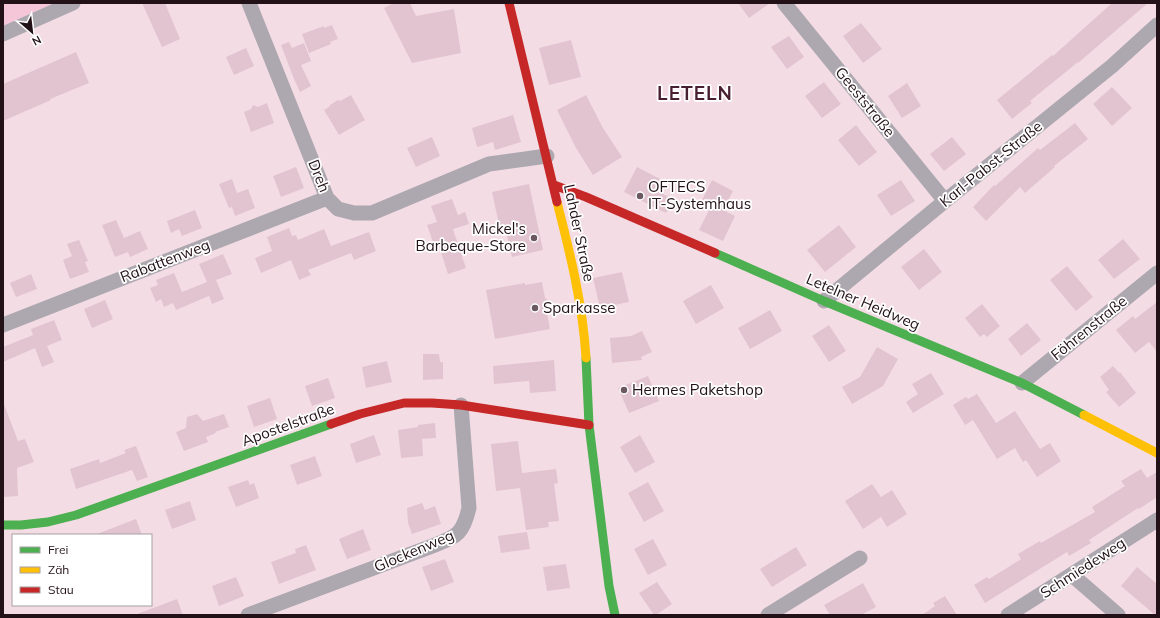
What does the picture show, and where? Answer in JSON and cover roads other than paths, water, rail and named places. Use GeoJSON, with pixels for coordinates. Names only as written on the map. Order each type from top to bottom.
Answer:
{"type":"FeatureCollection","features":[{"type":"Feature","properties":{"kind":"street"},"geometry":{"type":"LineString","coordinates":[[3,34],[73,3]]}},
{"type":"Feature","properties":{"kind":"street","name":"Dreh"},"geometry":{"type":"LineString","coordinates":[[249,3],[327,198],[338,209],[354,213],[372,213],[489,164],[547,156]]}},
{"type":"Feature","properties":{"kind":"street","name":"Lahder Straße"},"geometry":{"type":"LineString","coordinates":[[509,3],[554,185],[580,308],[585,345],[589,425],[609,586],[615,615]]}},
{"type":"Feature","properties":{"kind":"street","name":"Geeststraße"},"geometry":{"type":"LineString","coordinates":[[784,3],[945,201]]}},
{"type":"Feature","properties":{"kind":"street","name":"Karl-Pabst-Straße"},"geometry":{"type":"LineString","coordinates":[[824,301],[1112,66],[1157,25]]}},
{"type":"Feature","properties":{"kind":"street","name":"Letelner Heidweg"},"geometry":{"type":"LineString","coordinates":[[554,185],[586,196],[824,301],[1022,383],[1157,453]]}},
{"type":"Feature","properties":{"kind":"street","name":"Rabattenweg"},"geometry":{"type":"LineString","coordinates":[[3,325],[327,198]]}},
{"type":"Feature","properties":{"kind":"street","name":"Föhrenstraße"},"geometry":{"type":"LineString","coordinates":[[1022,383],[1157,273]]}},
{"type":"Feature","properties":{"kind":"street","name":"Apostelstraße"},"geometry":{"type":"LineString","coordinates":[[3,525],[48,522],[76,515],[360,414],[404,404],[432,403],[461,405],[589,425]]}},
{"type":"Feature","properties":{"kind":"street","name":"Glockenweg"},"geometry":{"type":"LineString","coordinates":[[248,615],[448,540],[459,532],[466,523],[469,508],[461,405]]}},
{"type":"Feature","properties":{"kind":"street","name":"Schmiedeweg"},"geometry":{"type":"LineString","coordinates":[[1008,615],[1157,520]]}},
{"type":"Feature","properties":{"kind":"street"},"geometry":{"type":"LineString","coordinates":[[768,615],[860,558]]}},
{"type":"Feature","properties":{"kind":"street"},"geometry":{"type":"LineString","coordinates":[[1072,575],[1118,615]]}},
{"type":"Feature","properties":{"kind":"place","name":"OFTECS IT-Systemhaus"},"geometry":{"type":"Point","coordinates":[640,196]}},
{"type":"Feature","properties":{"kind":"place","name":"Mickel's Barbeque-Store"},"geometry":{"type":"Point","coordinates":[534,238]}},
{"type":"Feature","properties":{"kind":"place","name":"Sparkasse"},"geometry":{"type":"Point","coordinates":[535,308]}},
{"type":"Feature","properties":{"kind":"place","name":"Hermes Paketshop"},"geometry":{"type":"Point","coordinates":[624,390]}},
{"type":"Feature","properties":{"kind":"district","name":"LETELN"},"geometry":{"type":"Point","coordinates":[695,93]}}]}
